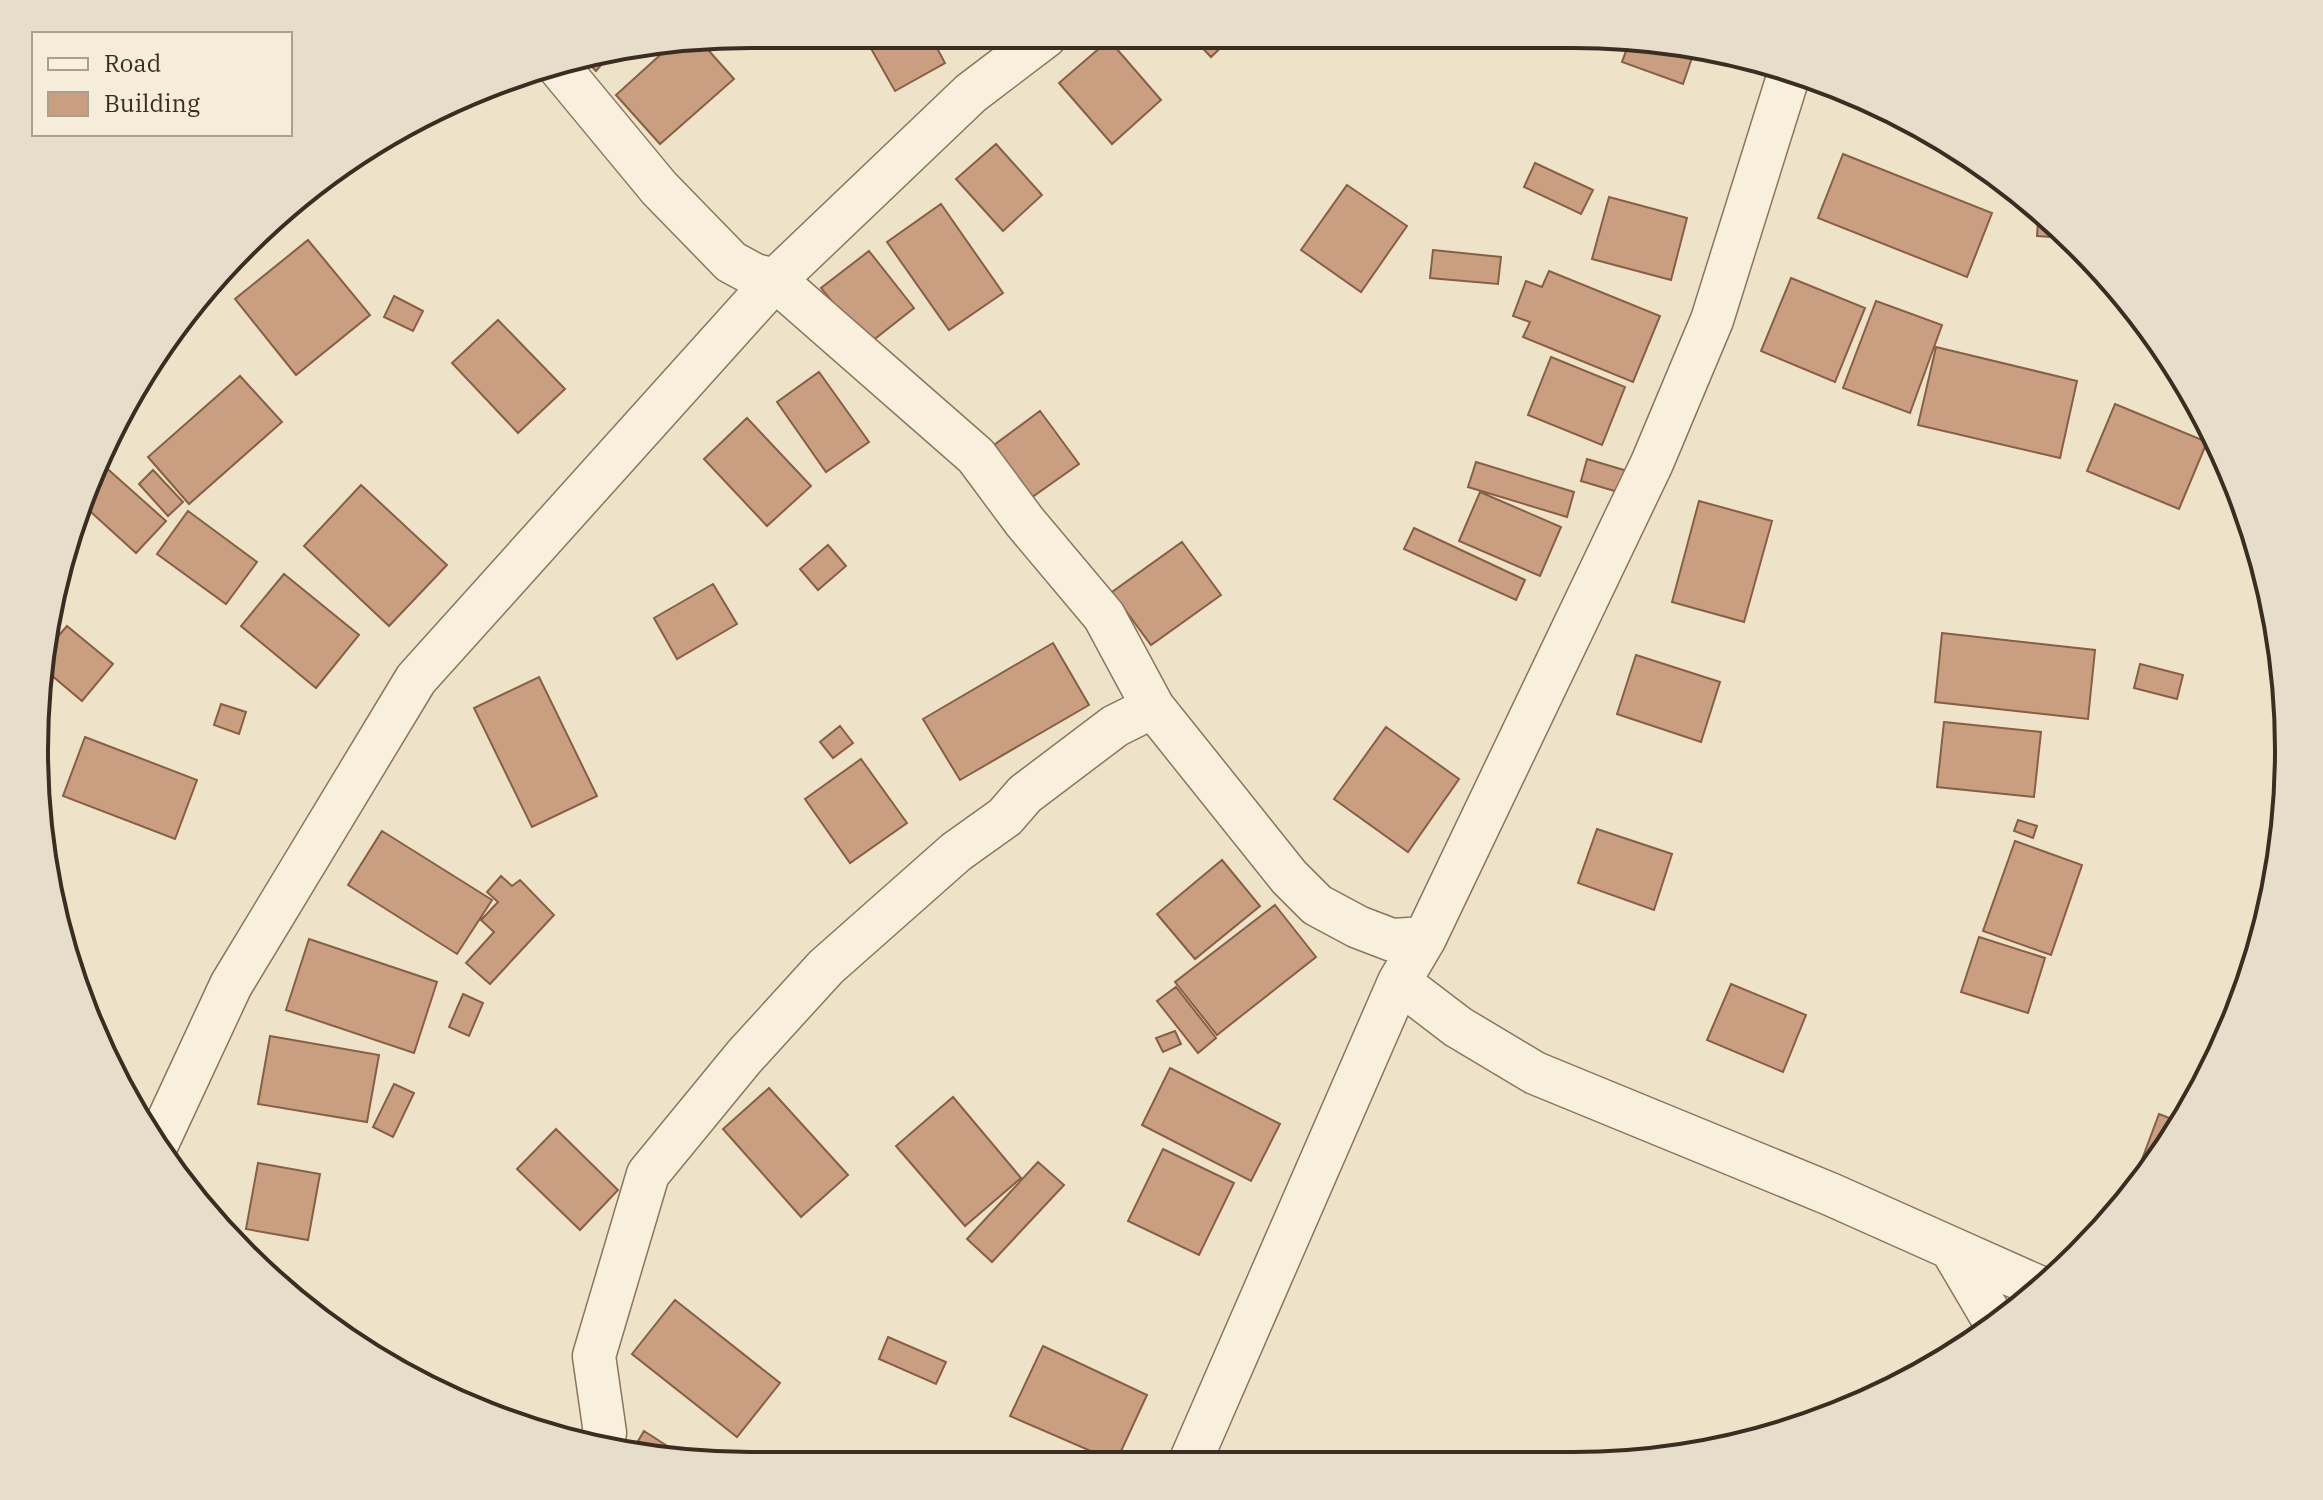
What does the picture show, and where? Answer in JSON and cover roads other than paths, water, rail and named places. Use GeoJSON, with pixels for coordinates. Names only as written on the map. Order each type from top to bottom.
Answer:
{"type":"FeatureCollection","features":[{"type":"Feature","properties":{"kind":"street"},"geometry":{"type":"LineString","coordinates":[[162,1133],[231,985],[416,679],[775,280],[971,93],[1030,48]]}},
{"type":"Feature","properties":{"kind":"street"},"geometry":{"type":"LineString","coordinates":[[564,73],[659,188],[731,262],[755,275],[775,280],[976,456],[1025,522],[1104,616],[1153,707],[1289,877],[1317,905],[1392,940],[1425,938]]}},
{"type":"Feature","properties":{"kind":"street"},"geometry":{"type":"LineString","coordinates":[[1194,1452],[1399,982],[1425,938],[1652,463],[1712,320],[1787,81]]}},
{"type":"Feature","properties":{"kind":"street"},"geometry":{"type":"LineString","coordinates":[[603,1436],[605,1433],[594,1356],[648,1174],[744,1057],[826,967],[956,852],[1005,817],[1025,794],[1115,726],[1153,707]]}},
{"type":"Feature","properties":{"kind":"street"},"geometry":{"type":"LineString","coordinates":[[1399,982],[1458,1027],[1535,1073],[1817,1188],[2030,1283]]}},
{"type":"Feature","properties":{"kind":"street"},"geometry":{"type":"LineString","coordinates":[[1951,1248],[1990,1314]]}}]}
